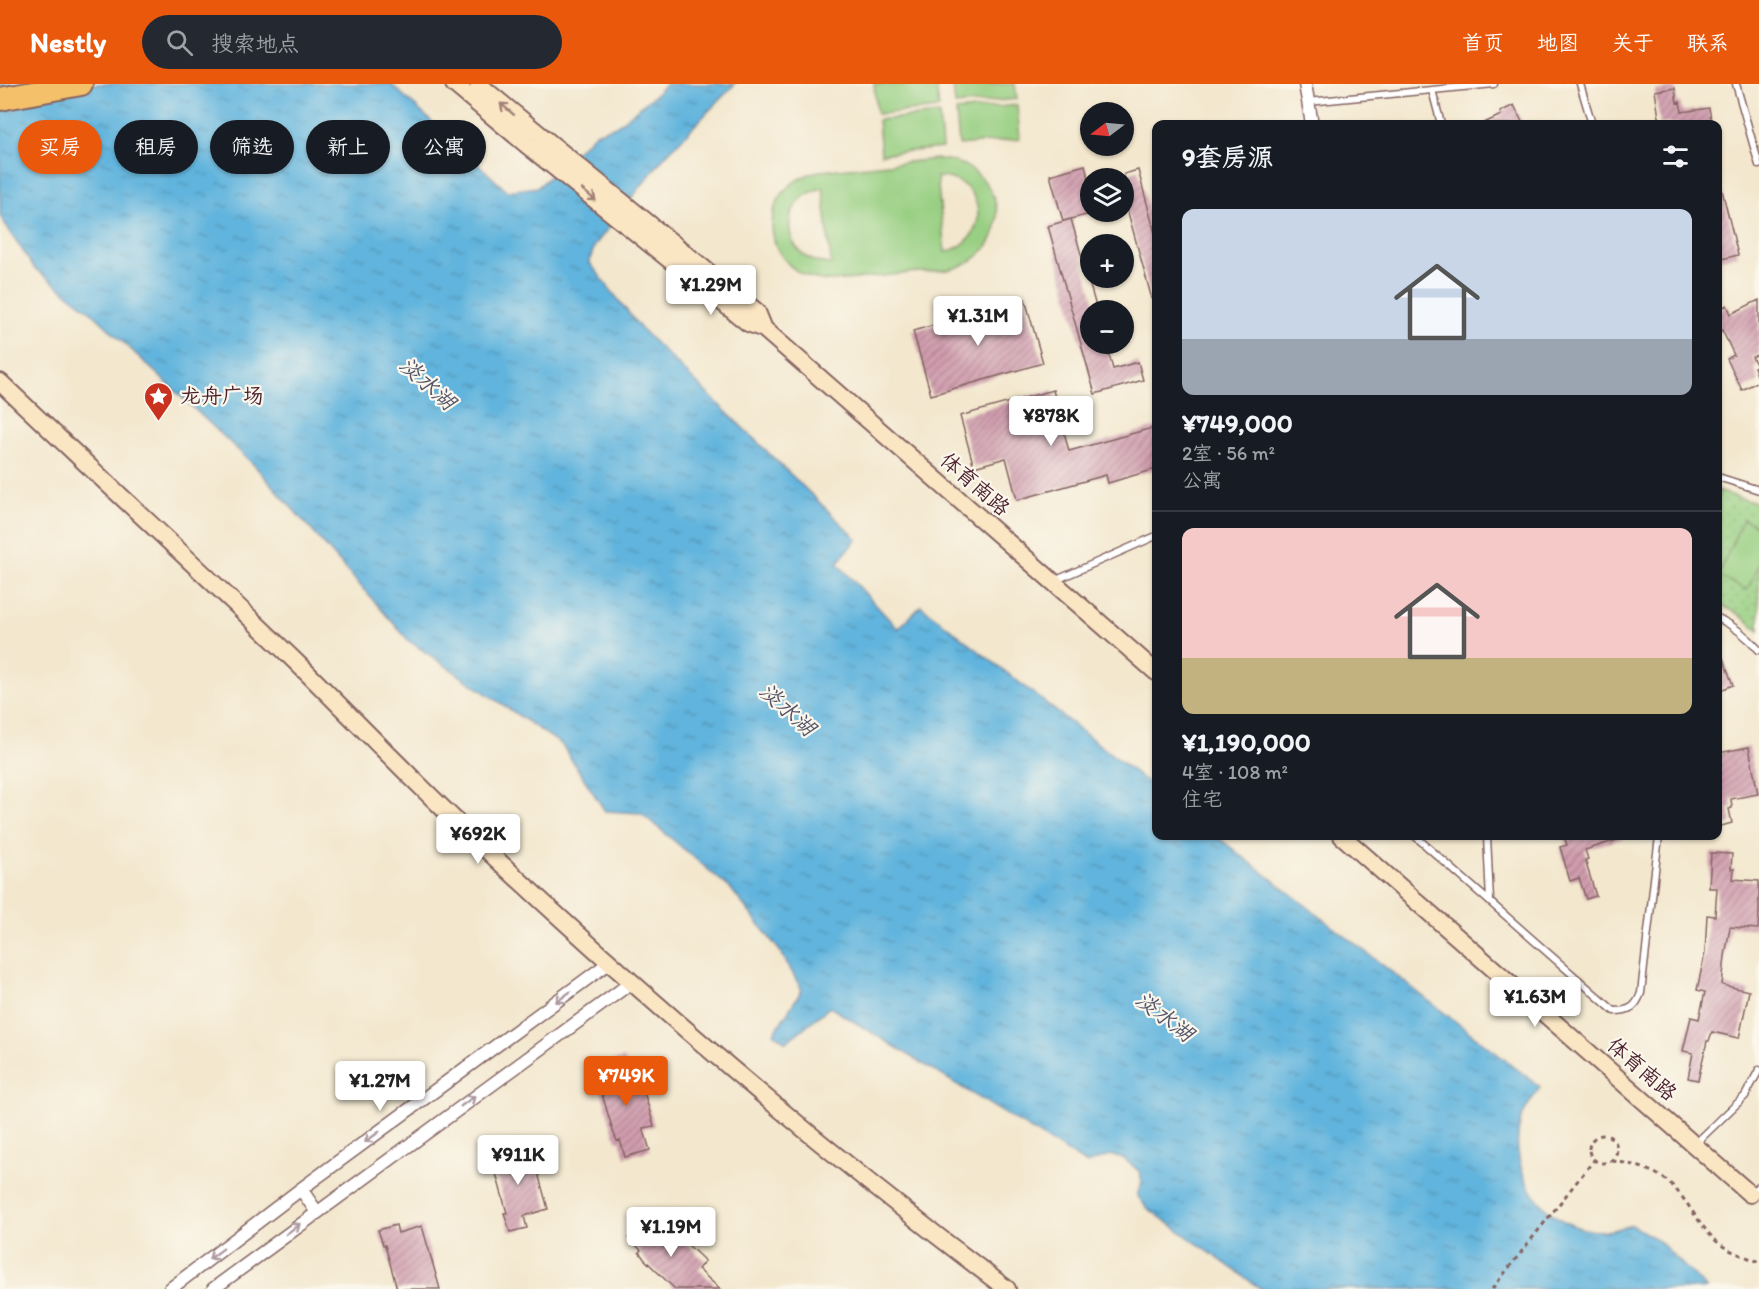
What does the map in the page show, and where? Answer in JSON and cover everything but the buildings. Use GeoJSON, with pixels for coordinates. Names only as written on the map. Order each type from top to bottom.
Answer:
{"type":"FeatureCollection","features":[{"type":"Feature","properties":{"kind":"highway"},"geometry":{"type":"LineString","coordinates":[[0,99],[81,84]]}},
{"type":"Feature","properties":{"kind":"street","name":"体育南路"},"geometry":{"type":"LineString","coordinates":[[454,84],[532,139],[683,260],[748,323],[764,329],[1152,669]]}},
{"type":"Feature","properties":{"kind":"street","name":"体育南路"},"geometry":{"type":"LineString","coordinates":[[478,84],[532,139]]}},
{"type":"Feature","properties":{"kind":"street"},"geometry":{"type":"LineString","coordinates":[[1305,84],[1311,120]]}},
{"type":"Feature","properties":{"kind":"street"},"geometry":{"type":"LineString","coordinates":[[0,382],[296,662],[476,840],[632,982],[768,1101],[1007,1289]]}},
{"type":"Feature","properties":{"kind":"street","name":"体育南路"},"geometry":{"type":"LineString","coordinates":[[1347,840],[1694,1145],[1756,1192]]}},
{"type":"Feature","properties":{"kind":"street"},"geometry":{"type":"LineString","coordinates":[[170,1289],[301,1189],[610,962]]}},
{"type":"Feature","properties":{"kind":"street"},"geometry":{"type":"LineString","coordinates":[[213,1289],[316,1211],[632,982]]}},
{"type":"Feature","properties":{"kind":"street"},"geometry":{"type":"LineString","coordinates":[[301,1189],[316,1211]]}},
{"type":"Feature","properties":{"kind":"lane"},"geometry":{"type":"LineString","coordinates":[[1308,102],[1494,84]]}},
{"type":"Feature","properties":{"kind":"lane"},"geometry":{"type":"LineString","coordinates":[[1580,84],[1591,120]]}},
{"type":"Feature","properties":{"kind":"lane"},"geometry":{"type":"LineString","coordinates":[[1736,84],[1759,165]]}},
{"type":"Feature","properties":{"kind":"lane"},"geometry":{"type":"LineString","coordinates":[[1432,90],[1441,120]]}},
{"type":"Feature","properties":{"kind":"lane"},"geometry":{"type":"LineString","coordinates":[[1722,478],[1759,490]]}},
{"type":"Feature","properties":{"kind":"lane"},"geometry":{"type":"LineString","coordinates":[[1053,582],[1152,538]]}},
{"type":"Feature","properties":{"kind":"lane"},"geometry":{"type":"LineString","coordinates":[[1722,620],[1749,639],[1759,650]]}},
{"type":"Feature","properties":{"kind":"lane"},"geometry":{"type":"LineString","coordinates":[[1420,840],[1614,1011],[1627,1011],[1637,1004],[1641,993],[1659,840]]}},
{"type":"Feature","properties":{"kind":"lane"},"geometry":{"type":"LineString","coordinates":[[1487,840],[1490,901]]}},
{"type":"Feature","properties":{"kind":"lane"},"geometry":{"type":"LineString","coordinates":[[1694,1145],[1745,1096],[1759,1070]]}},
{"type":"Feature","properties":{"kind":"path"},"geometry":{"type":"LineString","coordinates":[[1612,1161],[1617,1153],[1617,1143],[1610,1136],[1601,1134],[1593,1138],[1588,1147],[1594,1160],[1603,1164],[1612,1161],[1625,1163],[1665,1179],[1677,1190],[1712,1238],[1727,1250],[1757,1261],[1759,1258]]}},
{"type":"Feature","properties":{"kind":"path"},"geometry":{"type":"LineString","coordinates":[[1492,1289],[1594,1160]]}},
{"type":"Feature","properties":{"kind":"green space"},"geometry":{"type":"Polygon","coordinates":[[[874,84],[936,84],[939,108],[877,114],[874,84]]]}},
{"type":"Feature","properties":{"kind":"green space"},"geometry":{"type":"Polygon","coordinates":[[[953,84],[1015,84],[1017,99],[955,105],[953,84]]]}},
{"type":"Feature","properties":{"kind":"green space"},"geometry":{"type":"Polygon","coordinates":[[[1017,105],[1020,139],[959,145],[956,111],[1017,105]]]}},
{"type":"Feature","properties":{"kind":"green space"},"geometry":{"type":"Polygon","coordinates":[[[939,114],[942,148],[881,154],[878,120],[939,114]]]}},
{"type":"Feature","properties":{"kind":"green space"},"geometry":{"type":"Polygon","coordinates":[[[937,159],[957,162],[974,171],[986,184],[994,199],[997,215],[995,232],[986,248],[971,261],[949,270],[832,281],[808,276],[789,265],[778,249],[772,231],[774,212],[782,194],[797,180],[820,171],[937,159]],[[937,177],[945,252],[961,246],[971,236],[977,223],[978,210],[974,197],[966,187],[953,179],[937,177]],[[823,188],[807,194],[797,204],[791,216],[790,229],[793,242],[801,253],[814,261],[830,264],[831,263],[823,188]]]}},
{"type":"Feature","properties":{"kind":"green space"},"geometry":{"type":"Polygon","coordinates":[[[1722,492],[1759,504],[1759,630],[1737,613],[1722,606],[1722,492]]]}},
{"type":"Feature","properties":{"kind":"green space"},"geometry":{"type":"Polygon","coordinates":[[[1743,519],[1759,527],[1759,564],[1747,590],[1722,578],[1722,567],[1743,519]]]}},
{"type":"Feature","properties":{"kind":"water","name":"淡水湖"},"geometry":{"type":"Polygon","coordinates":[[[0,84],[391,84],[430,120],[402,120],[402,174],[486,174],[486,172],[507,191],[538,187],[596,133],[616,126],[666,84],[735,84],[663,158],[595,245],[589,262],[641,329],[857,539],[837,563],[898,629],[921,606],[1152,786],[1152,840],[1221,840],[1540,1087],[1521,1119],[1518,1140],[1519,1160],[1525,1179],[1535,1196],[1548,1211],[1565,1222],[1583,1229],[1607,1231],[1632,1225],[1659,1241],[1707,1289],[1261,1289],[1146,1207],[1137,1195],[1142,1182],[1139,1171],[1124,1159],[1110,1155],[1087,1164],[830,1007],[786,1042],[774,1033],[802,990],[780,951],[731,889],[641,813],[605,811],[562,745],[409,641],[254,465],[89,310],[34,268],[0,216],[0,84]]]}},
{"type":"Feature","properties":{"kind":"place","name":"龙舟广场"},"geometry":{"type":"Point","coordinates":[159,422]}}]}
